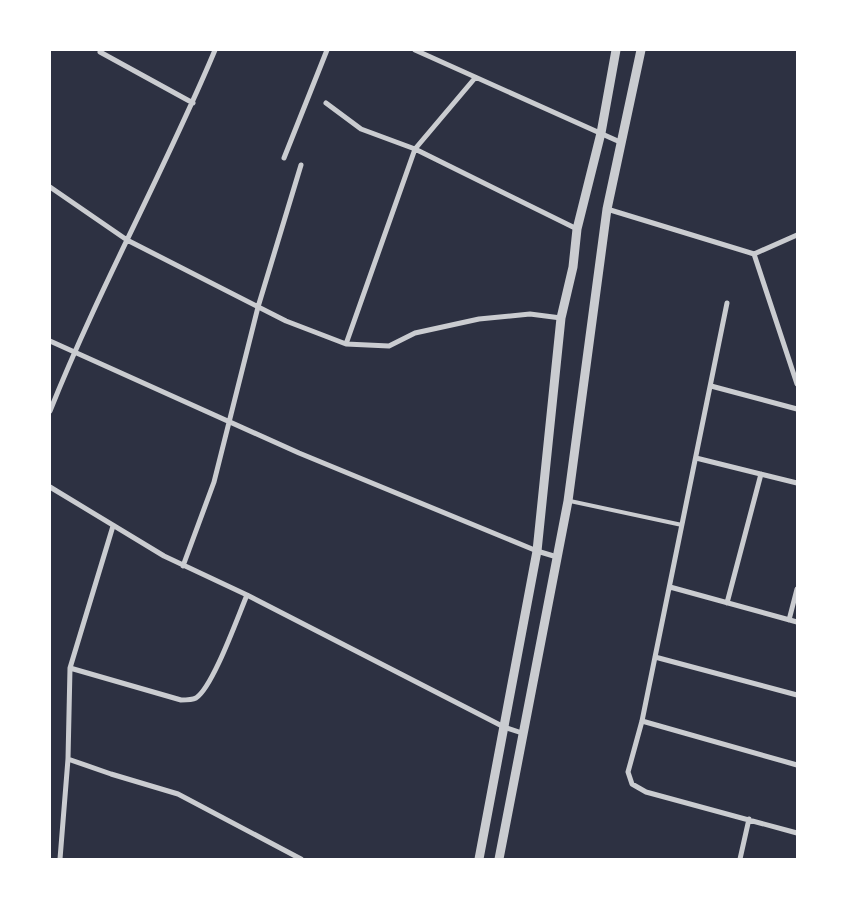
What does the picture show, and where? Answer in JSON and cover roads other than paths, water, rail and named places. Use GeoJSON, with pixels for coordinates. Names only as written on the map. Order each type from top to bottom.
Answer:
{"type":"FeatureCollection","features":[{"type":"Feature","properties":{"kind":"street"},"geometry":{"type":"LineString","coordinates":[[50,411],[74,351],[193,103],[215,50]]}},
{"type":"Feature","properties":{"kind":"street"},"geometry":{"type":"LineString","coordinates":[[284,158],[327,50]]}},
{"type":"Feature","properties":{"kind":"street"},"geometry":{"type":"LineString","coordinates":[[415,50],[620,142]]}},
{"type":"Feature","properties":{"kind":"street"},"geometry":{"type":"LineString","coordinates":[[479,859],[537,551],[561,318],[573,267],[577,229],[601,133],[616,50]]}},
{"type":"Feature","properties":{"kind":"street"},"geometry":{"type":"LineString","coordinates":[[498,859],[568,501],[607,209],[641,50]]}},
{"type":"Feature","properties":{"kind":"street"},"geometry":{"type":"LineString","coordinates":[[100,52],[193,103]]}},
{"type":"Feature","properties":{"kind":"street"},"geometry":{"type":"LineString","coordinates":[[346,344],[415,149],[475,78]]}},
{"type":"Feature","properties":{"kind":"street"},"geometry":{"type":"LineString","coordinates":[[326,103],[361,129],[415,149],[577,229]]}},
{"type":"Feature","properties":{"kind":"street"},"geometry":{"type":"LineString","coordinates":[[183,566],[214,482],[258,307],[301,165]]}},
{"type":"Feature","properties":{"kind":"street"},"geometry":{"type":"LineString","coordinates":[[50,187],[127,240],[286,321],[346,344],[389,346],[415,333],[479,319],[530,314],[561,318]]}},
{"type":"Feature","properties":{"kind":"street"},"geometry":{"type":"LineString","coordinates":[[607,209],[754,254],[797,235]]}},
{"type":"Feature","properties":{"kind":"street"},"geometry":{"type":"LineString","coordinates":[[754,254],[797,384]]}},
{"type":"Feature","properties":{"kind":"street"},"geometry":{"type":"LineString","coordinates":[[728,303],[642,721],[628,772],[632,784],[646,792],[797,833]]}},
{"type":"Feature","properties":{"kind":"street"},"geometry":{"type":"LineString","coordinates":[[50,341],[229,421],[537,551],[556,557]]}},
{"type":"Feature","properties":{"kind":"street"},"geometry":{"type":"LineString","coordinates":[[711,386],[797,409]]}},
{"type":"Feature","properties":{"kind":"street"},"geometry":{"type":"LineString","coordinates":[[696,458],[797,483]]}},
{"type":"Feature","properties":{"kind":"street"},"geometry":{"type":"LineString","coordinates":[[727,603],[761,474]]}},
{"type":"Feature","properties":{"kind":"street"},"geometry":{"type":"LineString","coordinates":[[50,487],[112,526],[183,566],[247,595],[504,727],[522,733]]}},
{"type":"Feature","properties":{"kind":"street"},"geometry":{"type":"LineString","coordinates":[[60,859],[68,759],[70,668],[112,526]]}},
{"type":"Feature","properties":{"kind":"street"},"geometry":{"type":"LineString","coordinates":[[670,587],[797,622]]}},
{"type":"Feature","properties":{"kind":"street"},"geometry":{"type":"LineString","coordinates":[[789,620],[797,589]]}},
{"type":"Feature","properties":{"kind":"street"},"geometry":{"type":"LineString","coordinates":[[70,668],[181,700],[195,699],[203,692],[216,669],[247,595]]}},
{"type":"Feature","properties":{"kind":"street"},"geometry":{"type":"LineString","coordinates":[[655,657],[797,695]]}},
{"type":"Feature","properties":{"kind":"street"},"geometry":{"type":"LineString","coordinates":[[642,721],[797,764]]}},
{"type":"Feature","properties":{"kind":"street"},"geometry":{"type":"LineString","coordinates":[[68,759],[178,794],[301,859]]}},
{"type":"Feature","properties":{"kind":"street"},"geometry":{"type":"LineString","coordinates":[[740,859],[749,820]]}},
{"type":"Feature","properties":{"kind":"lane"},"geometry":{"type":"LineString","coordinates":[[568,501],[682,525]]}}]}
